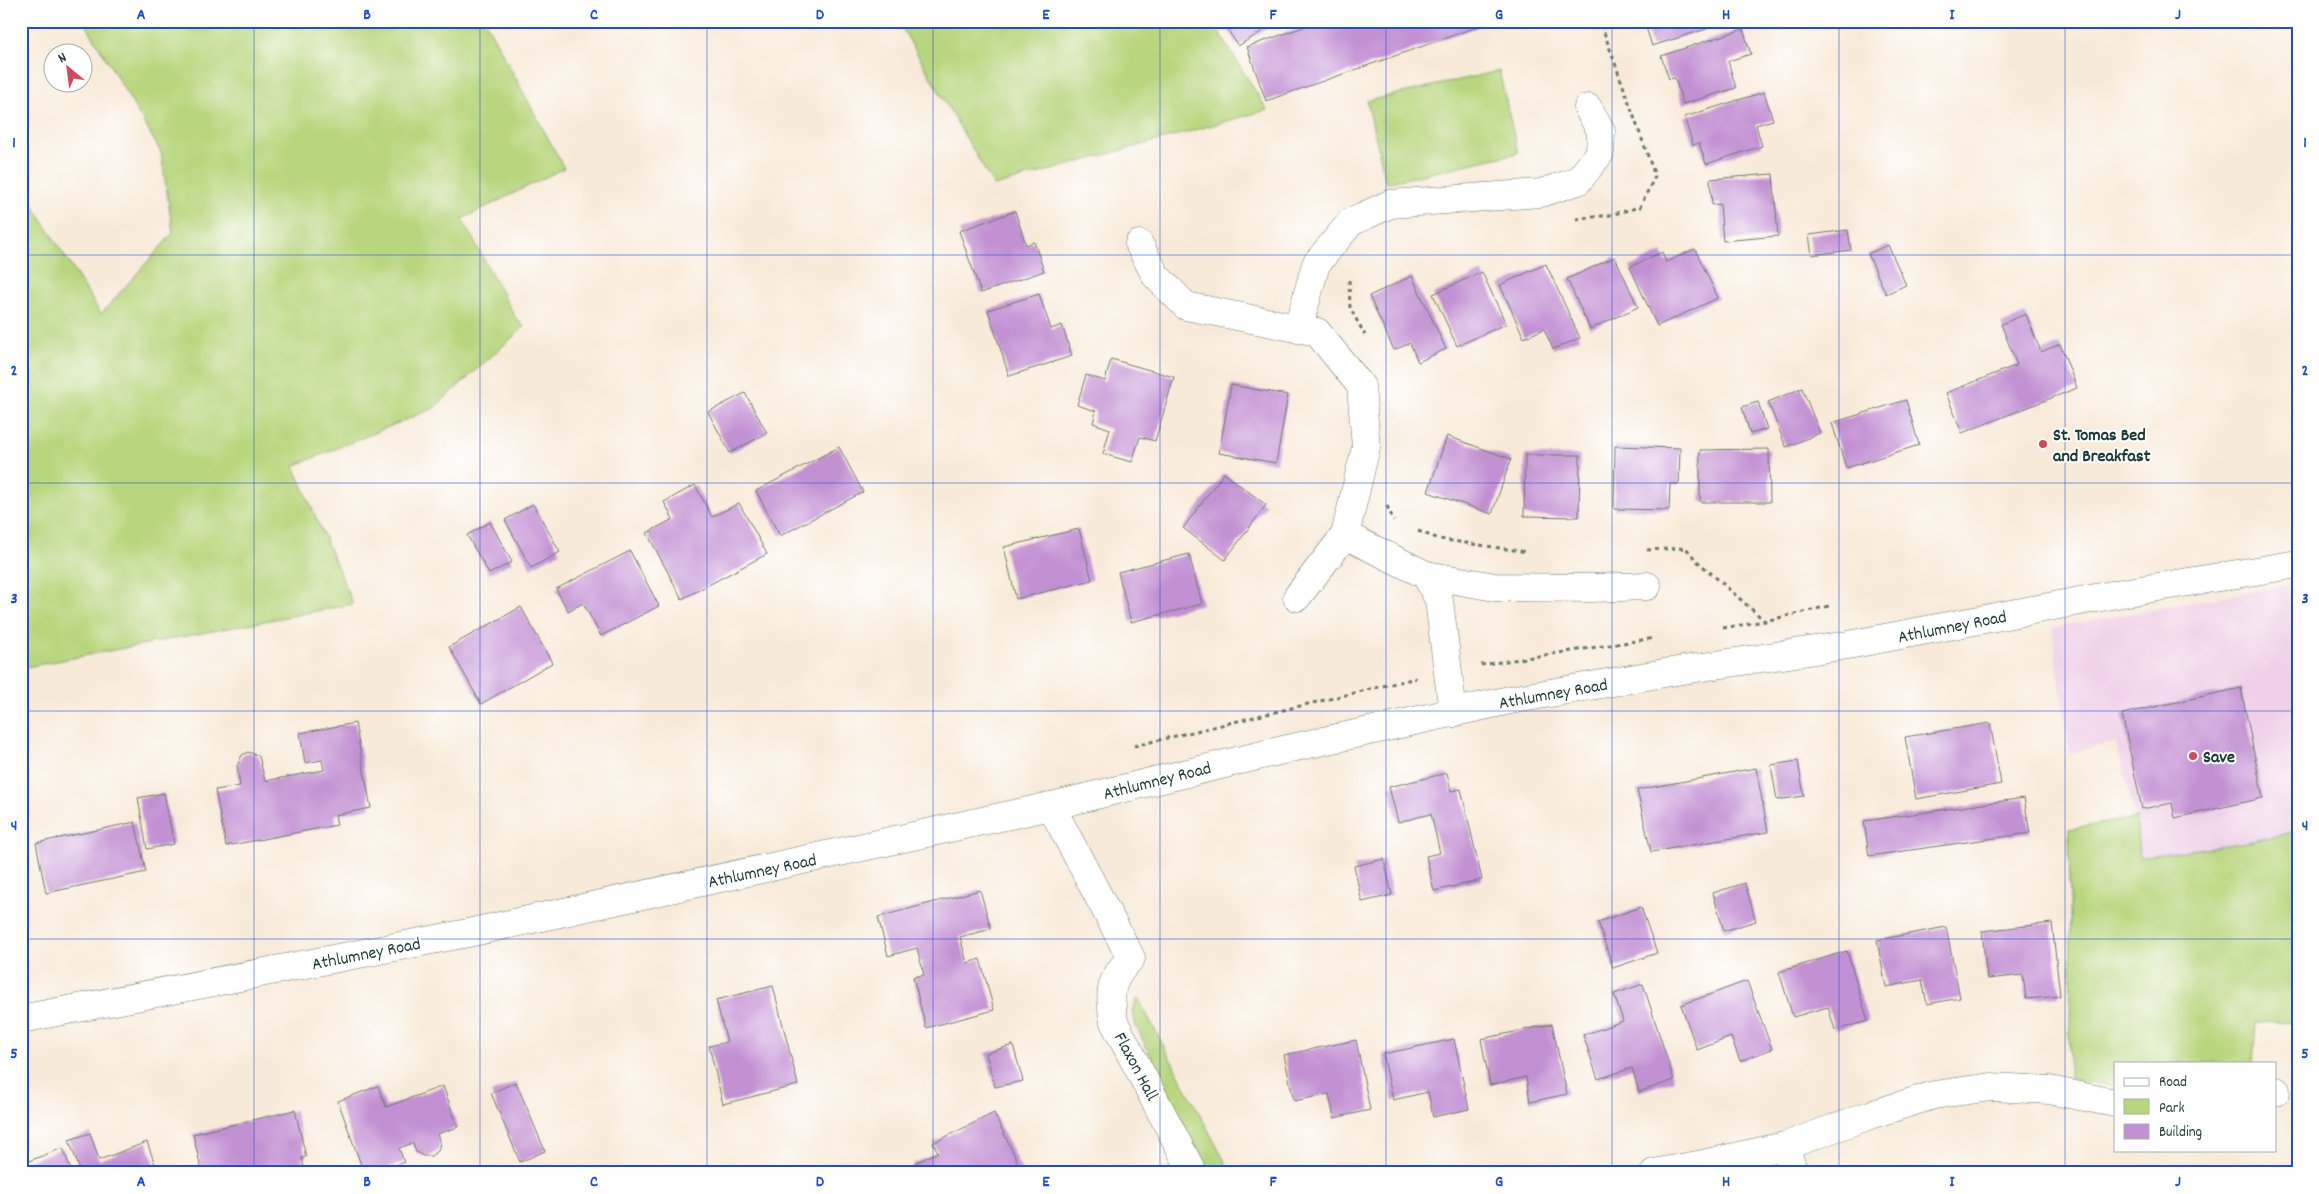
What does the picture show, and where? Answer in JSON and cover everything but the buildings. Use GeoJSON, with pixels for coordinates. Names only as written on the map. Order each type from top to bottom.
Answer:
{"type":"FeatureCollection","features":[{"type":"Feature","properties":{"kind":"street"},"geometry":{"type":"LineString","coordinates":[[1298,329],[1316,264],[1351,222],[1390,204],[1541,193],[1578,182],[1600,153],[1601,131],[1588,108]]}},
{"type":"Feature","properties":{"kind":"street"},"geometry":{"type":"LineString","coordinates":[[1139,244],[1156,276],[1186,306],[1317,332],[1361,386],[1366,447],[1345,535],[1297,597]]}},
{"type":"Feature","properties":{"kind":"street"},"geometry":{"type":"LineString","coordinates":[[1345,535],[1426,575],[1495,587],[1591,588],[1647,586]]}},
{"type":"Feature","properties":{"kind":"street","name":"Athlumney Road"},"geometry":{"type":"LineString","coordinates":[[21,1019],[468,933],[1052,806],[1287,749],[1510,700],[1670,672],[1848,645],[2122,593],[2298,564]]}},
{"type":"Feature","properties":{"kind":"street"},"geometry":{"type":"LineString","coordinates":[[1426,575],[1439,600],[1452,713]]}},
{"type":"Feature","properties":{"kind":"street","name":"Flaxon Hall"},"geometry":{"type":"LineString","coordinates":[[1052,806],[1132,958],[1117,972],[1110,997],[1114,1022],[1193,1173]]}},
{"type":"Feature","properties":{"kind":"street"},"geometry":{"type":"LineString","coordinates":[[1654,1173],[1785,1146],[1870,1115],[1934,1095],[1991,1087],[2049,1090],[2114,1103]]}},
{"type":"Feature","properties":{"kind":"street"},"geometry":{"type":"LineString","coordinates":[[1785,1146],[1794,1173]]}},
{"type":"Feature","properties":{"kind":"path"},"geometry":{"type":"LineString","coordinates":[[1572,219],[1610,215],[1640,207],[1655,176],[1600,21]]}},
{"type":"Feature","properties":{"kind":"path"},"geometry":{"type":"LineString","coordinates":[[1354,273],[1348,281],[1350,308],[1366,337]]}},
{"type":"Feature","properties":{"kind":"path"},"geometry":{"type":"LineString","coordinates":[[1388,496],[1387,505],[1395,523]]}},
{"type":"Feature","properties":{"kind":"path"},"geometry":{"type":"LineString","coordinates":[[1413,529],[1439,539],[1528,552]]}},
{"type":"Feature","properties":{"kind":"path"},"geometry":{"type":"LineString","coordinates":[[1647,550],[1686,548],[1696,560],[1765,621]]}},
{"type":"Feature","properties":{"kind":"path"},"geometry":{"type":"LineString","coordinates":[[1413,670],[1414,679]]}},
{"type":"Feature","properties":{"kind":"shaded area"},"geometry":{"type":"Polygon","coordinates":[[[2298,584],[2298,831],[2247,842],[2138,857],[2136,818],[2116,742],[2070,753],[2052,628],[2298,584]]]}},
{"type":"Feature","properties":{"kind":"green space"},"geometry":{"type":"Polygon","coordinates":[[[84,21],[485,21],[564,168],[462,219],[515,317],[524,327],[434,408],[294,466],[353,604],[21,668],[21,186],[101,314],[173,233],[161,152],[84,21]]]}},
{"type":"Feature","properties":{"kind":"green space"},"geometry":{"type":"Polygon","coordinates":[[[898,21],[1212,21],[1267,110],[994,186],[898,21]]]}},
{"type":"Feature","properties":{"kind":"green space"},"geometry":{"type":"Polygon","coordinates":[[[1499,71],[1518,153],[1386,183],[1367,101],[1499,71]]]}},
{"type":"Feature","properties":{"kind":"green space"},"geometry":{"type":"Polygon","coordinates":[[[2136,818],[2139,857],[2247,842],[2298,831],[2298,1021],[2256,1023],[2253,1062],[2114,1062],[2114,1085],[2097,1084],[2069,1077],[2071,975],[2069,829],[2136,818]]]}},
{"type":"Feature","properties":{"kind":"green space"},"geometry":{"type":"Polygon","coordinates":[[[1138,998],[1231,1173],[1211,1173],[1188,1132],[1136,1026],[1132,1010],[1138,998]]]}},
{"type":"Feature","properties":{"kind":"place","name":"St. Tomas Bed and Breakfast"},"geometry":{"type":"Point","coordinates":[2043,444]}},
{"type":"Feature","properties":{"kind":"place","name":"Save"},"geometry":{"type":"Point","coordinates":[2193,756]}}]}
